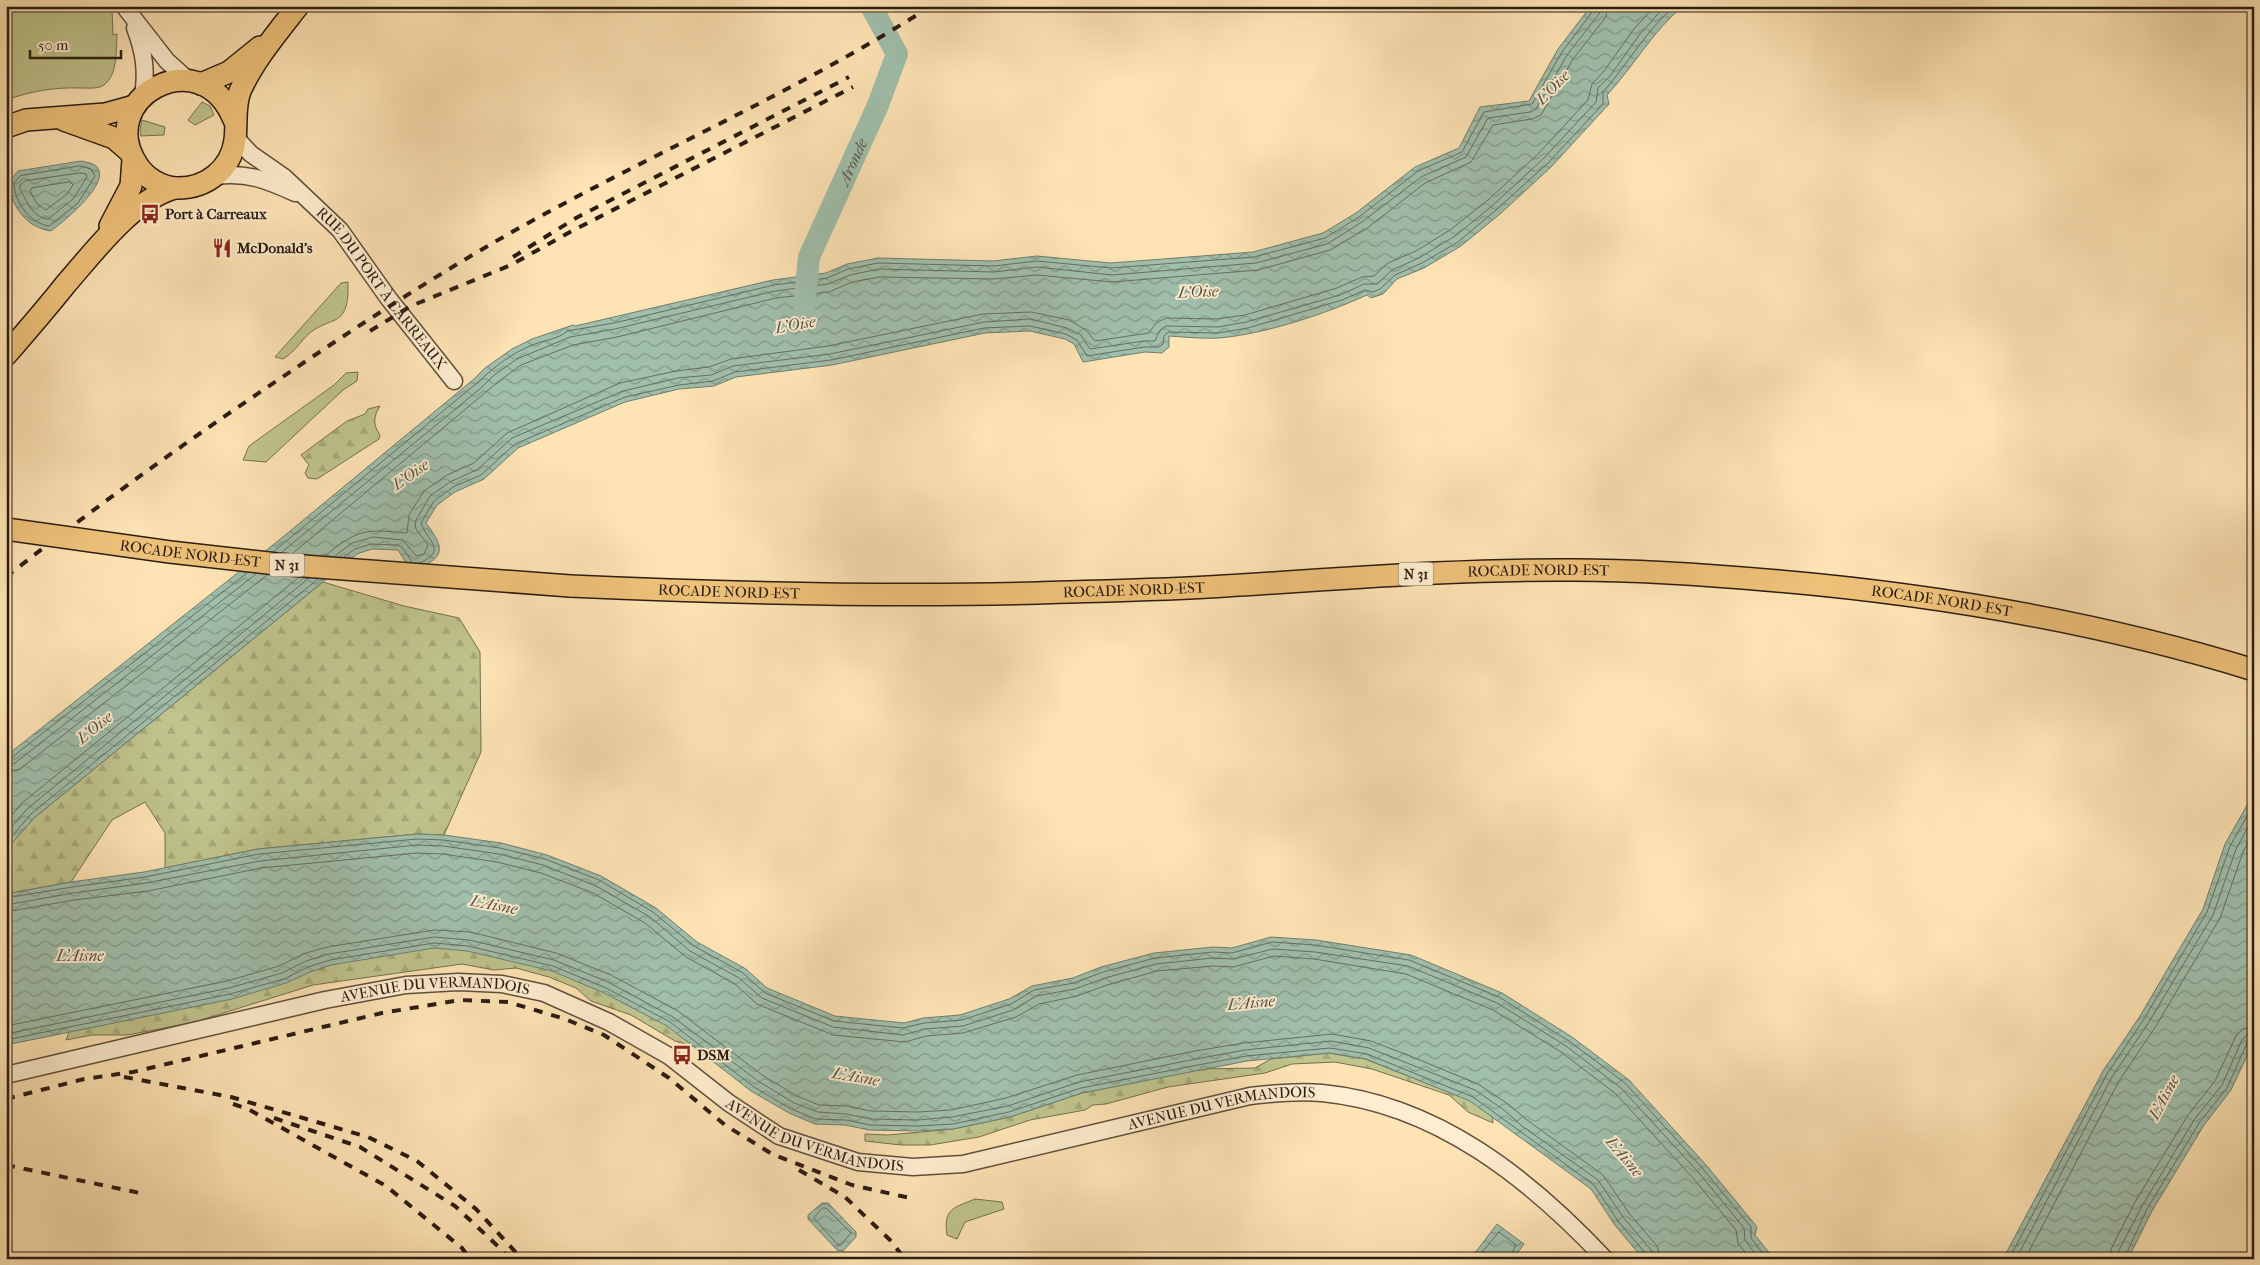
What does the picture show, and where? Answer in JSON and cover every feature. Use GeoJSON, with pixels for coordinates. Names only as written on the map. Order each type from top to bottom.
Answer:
{"type":"FeatureCollection","features":[{"type":"Feature","properties":{"kind":"main road"},"geometry":{"type":"LineString","coordinates":[[6,355],[97,248],[145,202],[162,191],[191,187],[216,176],[228,161],[240,91],[274,36],[298,6]]}},
{"type":"Feature","properties":{"kind":"main road"},"geometry":{"type":"LineString","coordinates":[[6,127],[26,120],[104,114],[138,101],[165,82],[194,82],[229,72],[274,36]]}},
{"type":"Feature","properties":{"kind":"main road"},"geometry":{"type":"LineString","coordinates":[[194,82],[219,95],[226,103],[234,129]]}},
{"type":"Feature","properties":{"kind":"main road"},"geometry":{"type":"LineString","coordinates":[[97,248],[131,186],[131,155],[127,135],[129,120],[138,101]]}},
{"type":"Feature","properties":{"kind":"main road"},"geometry":{"type":"LineString","coordinates":[[57,118],[74,122],[114,138],[131,155],[140,170],[150,178],[175,188]]}},
{"type":"Feature","properties":{"kind":"main road","name":"ROCADE NORD-EST"},"geometry":{"type":"LineString","coordinates":[[6,529],[170,552],[276,564],[506,582],[691,591],[859,594],[1035,593],[1218,586],[1503,570],[1691,573],[1851,587],[2001,610],[2101,629],[2254,670]]}},
{"type":"Feature","properties":{"kind":"street"},"geometry":{"type":"LineString","coordinates":[[128,12],[167,61],[194,82]]}},
{"type":"Feature","properties":{"kind":"street"},"geometry":{"type":"LineString","coordinates":[[128,12],[144,55],[146,79],[138,101]]}},
{"type":"Feature","properties":{"kind":"street","name":"RUE DU PORT À CARREAUX"},"geometry":{"type":"LineString","coordinates":[[234,129],[251,154],[284,176],[340,230],[389,299],[454,381]]}},
{"type":"Feature","properties":{"kind":"street","name":"RUE DU PORT À CARREAUX"},"geometry":{"type":"LineString","coordinates":[[216,176],[250,175],[308,199]]}},
{"type":"Feature","properties":{"kind":"street","name":"AVENUE DU VERMANDOIS"},"geometry":{"type":"LineString","coordinates":[[6,1075],[178,1033],[378,990],[458,982],[502,984],[544,993],[608,1022],[669,1056],[729,1103],[779,1136],[858,1162],[913,1167],[963,1164],[1250,1096],[1285,1092],[1322,1093],[1356,1098],[1402,1110],[1445,1129],[1485,1154],[1545,1200],[1605,1259]]}},
{"type":"Feature","properties":{"kind":"green space"},"geometry":{"type":"Polygon","coordinates":[[[6,6],[109,6],[112,9],[113,35],[117,34],[114,68],[109,80],[104,85],[96,88],[43,90],[6,100],[6,6]]]}},
{"type":"Feature","properties":{"kind":"green space"},"geometry":{"type":"Polygon","coordinates":[[[202,102],[210,106],[214,115],[195,125],[188,120],[202,102]]]}},
{"type":"Feature","properties":{"kind":"green space"},"geometry":{"type":"Polygon","coordinates":[[[142,120],[165,127],[164,135],[141,136],[142,120]]]}},
{"type":"Feature","properties":{"kind":"green space"},"geometry":{"type":"Polygon","coordinates":[[[348,282],[347,303],[340,317],[311,332],[283,359],[275,357],[341,283],[348,282]]]}},
{"type":"Feature","properties":{"kind":"green space"},"geometry":{"type":"Polygon","coordinates":[[[358,372],[357,381],[343,390],[266,462],[243,460],[249,446],[334,385],[346,373],[358,372]]]}},
{"type":"Feature","properties":{"kind":"green space"},"geometry":{"type":"Polygon","coordinates":[[[380,406],[375,421],[380,435],[379,439],[317,479],[308,478],[305,473],[309,465],[301,455],[347,421],[365,414],[368,409],[380,406]]]}},
{"type":"Feature","properties":{"kind":"green space"},"geometry":{"type":"Polygon","coordinates":[[[323,582],[404,606],[459,618],[480,652],[481,752],[444,835],[417,834],[258,849],[165,868],[165,833],[145,802],[112,820],[71,882],[6,894],[10,879],[6,877],[6,850],[34,818],[323,582]]]}},
{"type":"Feature","properties":{"kind":"green space"},"geometry":{"type":"Polygon","coordinates":[[[434,943],[511,957],[614,990],[689,1037],[695,1047],[675,1041],[631,1015],[591,1001],[576,988],[549,977],[516,968],[494,970],[462,964],[313,985],[195,1022],[128,1035],[92,1035],[66,1040],[71,1027],[346,957],[434,943]]]}},
{"type":"Feature","properties":{"kind":"green space"},"geometry":{"type":"Polygon","coordinates":[[[1329,1053],[1365,1059],[1492,1109],[1493,1123],[1468,1112],[1449,1095],[1372,1069],[1335,1062],[1292,1064],[1265,1073],[1168,1087],[1106,1104],[1093,1105],[1085,1110],[1030,1120],[979,1137],[930,1145],[901,1145],[865,1141],[865,1134],[888,1135],[953,1129],[1010,1117],[1082,1093],[1201,1069],[1255,1068],[1271,1059],[1329,1053]]]}},
{"type":"Feature","properties":{"kind":"green space"},"geometry":{"type":"Polygon","coordinates":[[[975,1199],[1002,1202],[1004,1209],[965,1222],[957,1239],[947,1235],[947,1219],[952,1210],[975,1199]]]}},
{"type":"Feature","properties":{"kind":"water","name":"L'Oise"},"geometry":{"type":"Polygon","coordinates":[[[1591,6],[1683,6],[1652,38],[1607,95],[1609,104],[1551,167],[1500,214],[1461,246],[1424,268],[1397,279],[1383,294],[1371,298],[1367,295],[1314,316],[1275,328],[1237,336],[1200,338],[1169,336],[1169,347],[1162,353],[1145,352],[1083,362],[1074,344],[1065,339],[1030,331],[985,333],[832,365],[736,377],[714,386],[679,389],[625,402],[518,448],[484,479],[455,492],[437,505],[426,523],[437,540],[439,552],[431,562],[423,567],[412,572],[398,550],[372,549],[357,554],[34,818],[6,850],[6,756],[278,541],[485,368],[512,349],[532,339],[573,325],[773,280],[826,273],[847,264],[878,258],[993,261],[1037,256],[1111,263],[1253,252],[1323,233],[1356,213],[1415,167],[1459,148],[1480,107],[1529,101],[1558,49],[1591,6]]]}},
{"type":"Feature","properties":{"kind":"water"},"geometry":{"type":"Polygon","coordinates":[[[81,161],[96,166],[99,173],[98,182],[75,211],[51,231],[34,225],[21,214],[13,199],[9,181],[18,171],[81,161]]]}},
{"type":"Feature","properties":{"kind":"water","name":"L'Aisne"},"geometry":{"type":"Polygon","coordinates":[[[2254,793],[2254,1041],[2231,1090],[2204,1125],[2152,1211],[2128,1259],[2003,1259],[2103,1071],[2140,1016],[2203,909],[2225,844],[2254,793]]]}},
{"type":"Feature","properties":{"kind":"water","name":"L'Aisne"},"geometry":{"type":"Polygon","coordinates":[[[417,834],[444,835],[501,843],[547,855],[601,876],[656,908],[697,942],[746,969],[767,988],[835,1016],[904,1023],[923,1018],[960,1015],[1009,999],[1032,986],[1073,978],[1101,967],[1154,953],[1213,947],[1232,948],[1271,937],[1316,940],[1411,955],[1502,993],[1572,1037],[1629,1080],[1707,1166],[1757,1227],[1755,1235],[1774,1259],[1643,1259],[1614,1224],[1591,1189],[1470,1101],[1366,1059],[1329,1053],[1247,1061],[1082,1093],[1010,1117],[953,1129],[918,1131],[869,1130],[845,1125],[815,1124],[789,1113],[751,1091],[667,1026],[604,993],[552,971],[467,951],[434,948],[331,965],[286,983],[232,999],[6,1045],[6,894],[71,882],[144,872],[258,849],[417,834]]]}},
{"type":"Feature","properties":{"kind":"water"},"geometry":{"type":"Polygon","coordinates":[[[822,1203],[828,1203],[856,1232],[856,1237],[843,1251],[837,1250],[808,1219],[808,1215],[822,1203]]]}},
{"type":"Feature","properties":{"kind":"water"},"geometry":{"type":"Polygon","coordinates":[[[1497,1224],[1524,1244],[1513,1259],[1482,1259],[1475,1253],[1497,1224]]]}},
{"type":"Feature","properties":{"kind":"waterway","name":"Aronde"},"geometry":{"type":"LineString","coordinates":[[804,307],[809,257],[878,105],[897,54],[871,6]]}},
{"type":"Feature","properties":{"kind":"railway"},"geometry":{"type":"LineString","coordinates":[[6,577],[107,500],[211,426],[338,340],[482,249],[564,203],[828,67],[931,6]]}},
{"type":"Feature","properties":{"kind":"railway"},"geometry":{"type":"LineString","coordinates":[[513,257],[576,218],[849,77]]}},
{"type":"Feature","properties":{"kind":"railway"},"geometry":{"type":"LineString","coordinates":[[370,331],[411,306],[511,265],[570,232],[853,87]]}},
{"type":"Feature","properties":{"kind":"railway"},"geometry":{"type":"LineString","coordinates":[[6,1099],[84,1079],[133,1072],[382,1013],[460,1000],[508,1002],[565,1019],[604,1035],[669,1078],[725,1125],[772,1154],[852,1185],[910,1198]]}},
{"type":"Feature","properties":{"kind":"railway"},"geometry":{"type":"LineString","coordinates":[[124,1077],[231,1097],[368,1137],[417,1161],[476,1209],[522,1259]]}},
{"type":"Feature","properties":{"kind":"railway"},"geometry":{"type":"LineString","coordinates":[[233,1104],[248,1109],[386,1186],[462,1248],[470,1259]]}},
{"type":"Feature","properties":{"kind":"railway"},"geometry":{"type":"LineString","coordinates":[[274,1118],[360,1147],[455,1206],[503,1251],[508,1259]]}},
{"type":"Feature","properties":{"kind":"railway"},"geometry":{"type":"LineString","coordinates":[[6,1165],[140,1193]]}},
{"type":"Feature","properties":{"kind":"railway"},"geometry":{"type":"LineString","coordinates":[[799,1170],[845,1197],[890,1240],[905,1259]]}},
{"type":"Feature","properties":{"kind":"place","name":"Port à Carreaux"},"geometry":{"type":"Point","coordinates":[150,214]}},
{"type":"Feature","properties":{"kind":"place","name":"McDonald's"},"geometry":{"type":"Point","coordinates":[222,248]}},
{"type":"Feature","properties":{"kind":"place","name":"DSM"},"geometry":{"type":"Point","coordinates":[682,1055]}}]}
